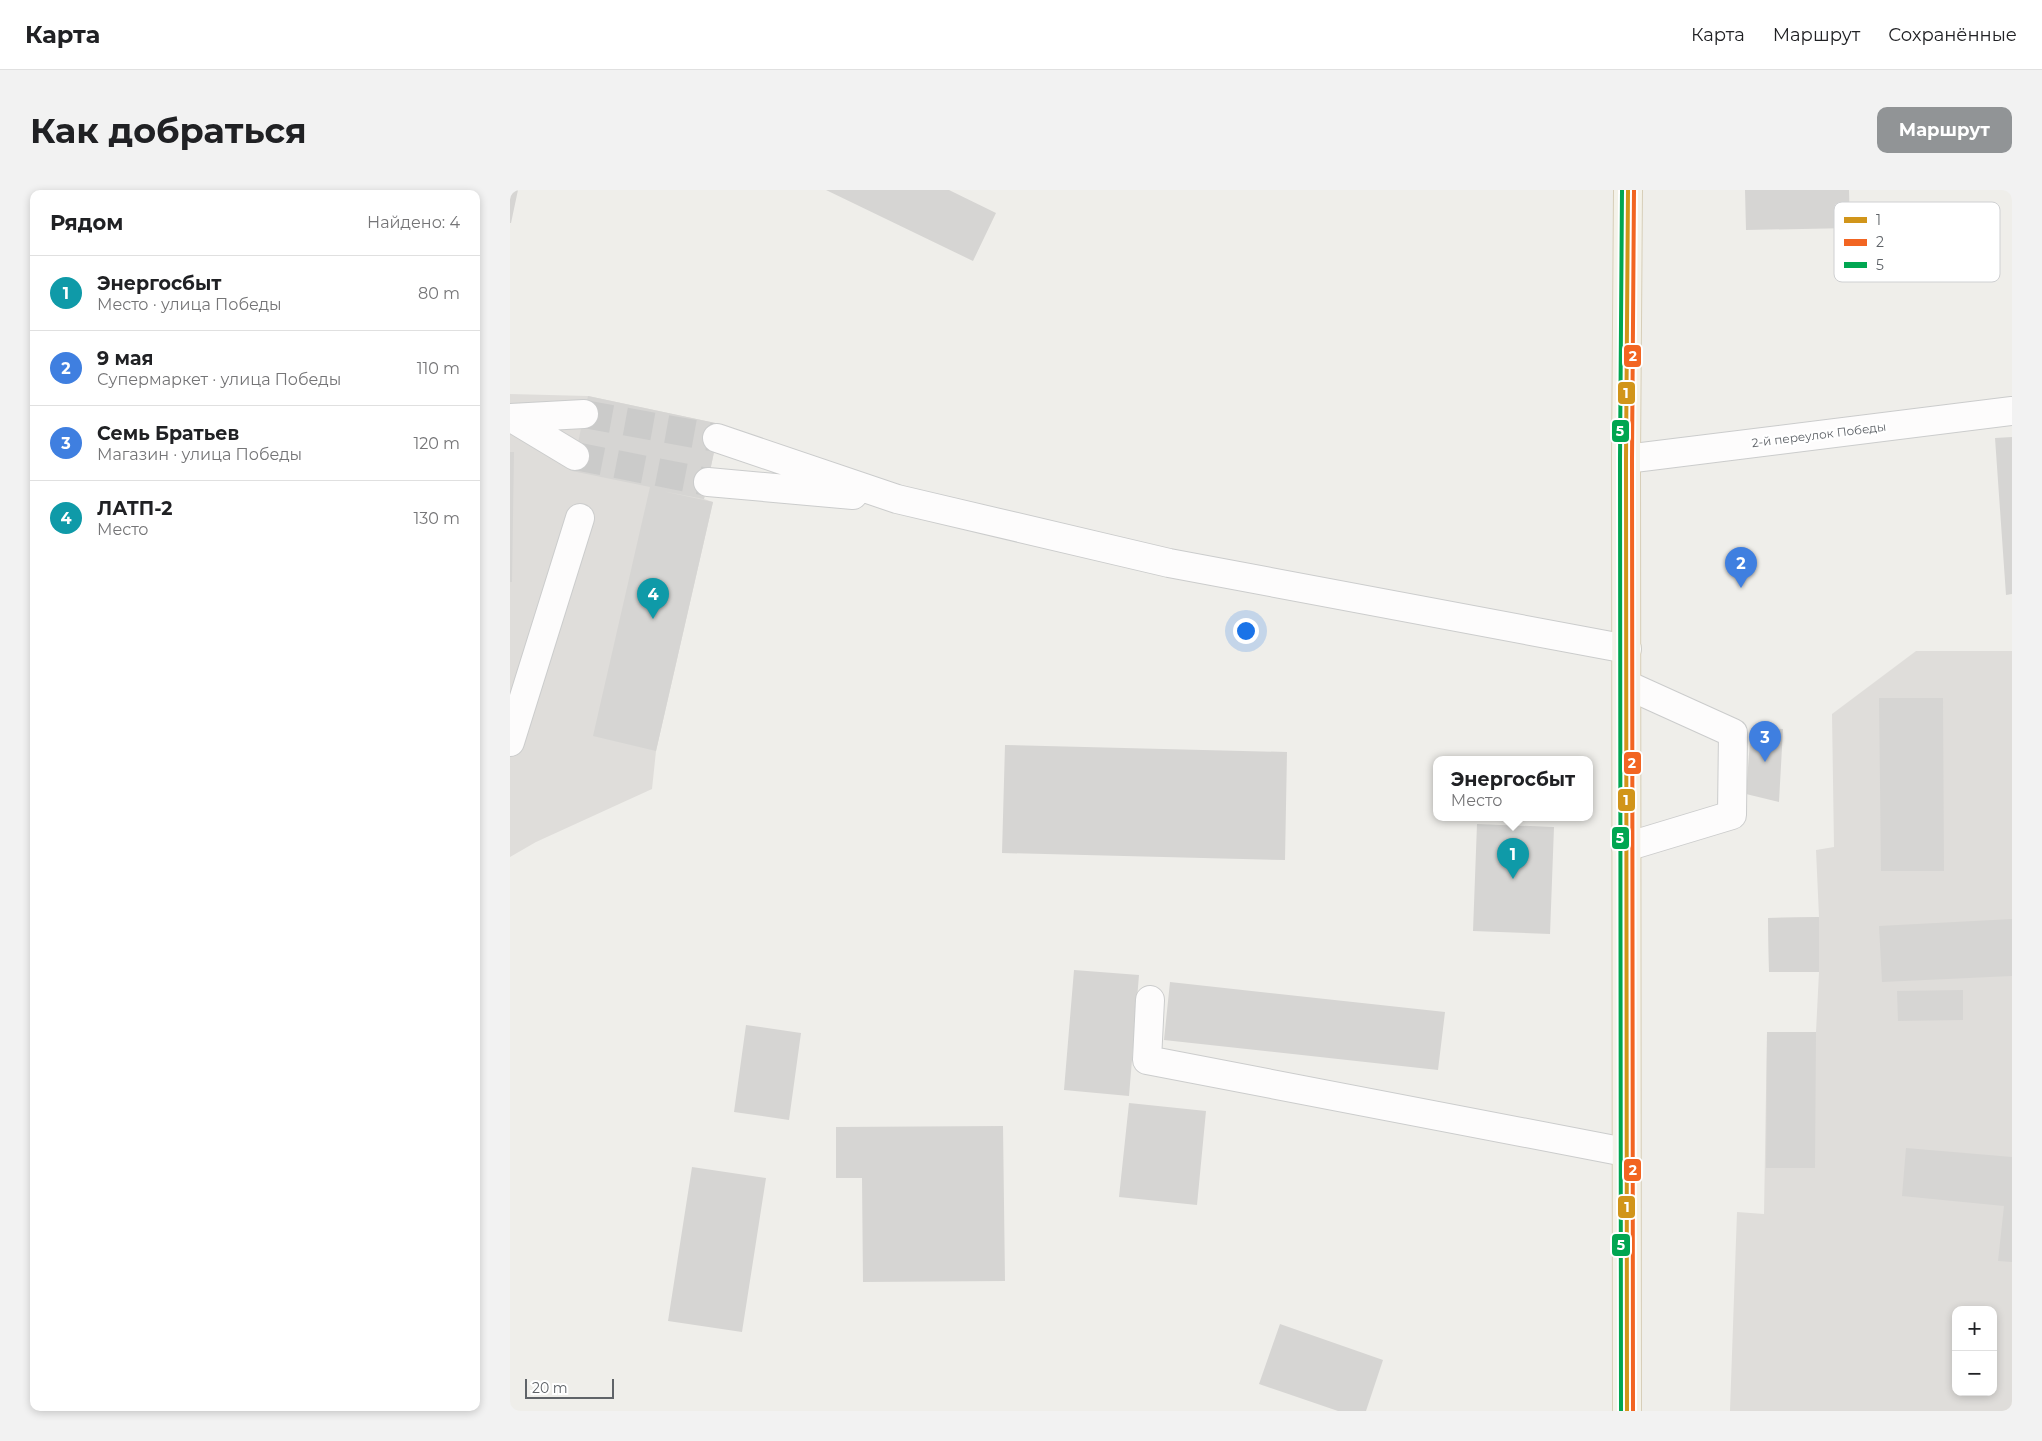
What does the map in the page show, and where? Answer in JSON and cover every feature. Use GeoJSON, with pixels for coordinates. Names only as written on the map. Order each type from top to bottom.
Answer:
{"type":"FeatureCollection","features":[{"type":"Feature","properties":{"kind":"main road"},"geometry":{"type":"LineString","coordinates":[[1627,1411],[1625,1152],[1628,190]]}},
{"type":"Feature","properties":{"kind":"street","name":"2-й переулок Победы"},"geometry":{"type":"LineString","coordinates":[[1626,459],[2012,411]]}},
{"type":"Feature","properties":{"kind":"street"},"geometry":{"type":"LineString","coordinates":[[511,418],[584,414]]}},
{"type":"Feature","properties":{"kind":"street"},"geometry":{"type":"LineString","coordinates":[[511,418],[575,456]]}},
{"type":"Feature","properties":{"kind":"street"},"geometry":{"type":"LineString","coordinates":[[717,438],[897,499],[1168,563],[1627,649]]}},
{"type":"Feature","properties":{"kind":"street"},"geometry":{"type":"LineString","coordinates":[[708,482],[897,499]]}},
{"type":"Feature","properties":{"kind":"street"},"geometry":{"type":"LineString","coordinates":[[510,742],[580,518]]}},
{"type":"Feature","properties":{"kind":"street"},"geometry":{"type":"LineString","coordinates":[[1626,847],[1732,815],[1733,732],[1627,685]]}},
{"type":"Feature","properties":{"kind":"street"},"geometry":{"type":"LineString","coordinates":[[1150,1000],[1148,1060],[1625,1152]]}},
{"type":"Feature","properties":{"kind":"shaded area"},"geometry":{"type":"Polygon","coordinates":[[[510,394],[588,396],[720,424],[704,499],[713,502],[656,751],[652,789],[536,842],[510,857],[510,394]]]}},
{"type":"Feature","properties":{"kind":"shaded area"},"geometry":{"type":"Polygon","coordinates":[[[1916,651],[2012,651],[2012,1411],[1730,1411],[1737,1212],[1764,1214],[1767,1032],[1816,1032],[1819,972],[1769,972],[1768,918],[1819,917],[1816,850],[1834,847],[1832,714],[1916,651]]]}},
{"type":"Feature","properties":{"kind":"building"},"geometry":{"type":"Polygon","coordinates":[[[510,190],[518,190],[511,223],[510,223],[510,190]]]}},
{"type":"Feature","properties":{"kind":"building"},"geometry":{"type":"Polygon","coordinates":[[[826,190],[949,190],[996,213],[973,261],[826,190]]]}},
{"type":"Feature","properties":{"kind":"building"},"geometry":{"type":"Polygon","coordinates":[[[1745,190],[1849,190],[1849,202],[1834,202],[1834,228],[1746,230],[1745,190]]]}},
{"type":"Feature","properties":{"kind":"building"},"geometry":{"type":"Polygon","coordinates":[[[588,396],[720,424],[704,499],[662,491],[713,502],[656,751],[593,736],[650,487],[572,471],[588,396]]]}},
{"type":"Feature","properties":{"kind":"building"},"geometry":{"type":"Polygon","coordinates":[[[2012,437],[2012,594],[2006,595],[1995,438],[2012,437]]]}},
{"type":"Feature","properties":{"kind":"building"},"geometry":{"type":"Polygon","coordinates":[[[510,452],[514,452],[512,582],[510,582],[510,452]]]}},
{"type":"Feature","properties":{"kind":"building"},"geometry":{"type":"Polygon","coordinates":[[[1879,698],[1943,698],[1944,871],[1881,871],[1879,698]]]}},
{"type":"Feature","properties":{"kind":"building"},"geometry":{"type":"Polygon","coordinates":[[[1751,728],[1783,729],[1779,802],[1746,794],[1751,728]]]}},
{"type":"Feature","properties":{"kind":"building"},"geometry":{"type":"Polygon","coordinates":[[[1005,745],[1287,752],[1285,860],[1002,853],[1005,745]]]}},
{"type":"Feature","properties":{"kind":"building"},"geometry":{"type":"Polygon","coordinates":[[[1477,824],[1554,827],[1550,934],[1473,931],[1477,824]]]}},
{"type":"Feature","properties":{"kind":"building"},"geometry":{"type":"Polygon","coordinates":[[[1819,917],[1819,972],[1769,972],[1768,918],[1819,917]]]}},
{"type":"Feature","properties":{"kind":"building"},"geometry":{"type":"Polygon","coordinates":[[[2012,919],[2012,976],[1882,982],[1879,926],[2012,919]]]}},
{"type":"Feature","properties":{"kind":"building"},"geometry":{"type":"Polygon","coordinates":[[[1074,970],[1139,975],[1129,1096],[1064,1090],[1074,970]]]}},
{"type":"Feature","properties":{"kind":"building"},"geometry":{"type":"Polygon","coordinates":[[[1170,982],[1445,1012],[1438,1070],[1164,1040],[1170,982]]]}},
{"type":"Feature","properties":{"kind":"building"},"geometry":{"type":"Polygon","coordinates":[[[1963,990],[1963,1020],[1898,1021],[1897,991],[1963,990]]]}},
{"type":"Feature","properties":{"kind":"building"},"geometry":{"type":"Polygon","coordinates":[[[746,1025],[801,1033],[789,1120],[734,1112],[746,1025]]]}},
{"type":"Feature","properties":{"kind":"building"},"geometry":{"type":"Polygon","coordinates":[[[1767,1032],[1816,1032],[1815,1168],[1766,1168],[1767,1032]]]}},
{"type":"Feature","properties":{"kind":"building"},"geometry":{"type":"Polygon","coordinates":[[[1129,1103],[1206,1111],[1197,1205],[1119,1197],[1129,1103]]]}},
{"type":"Feature","properties":{"kind":"building"},"geometry":{"type":"Polygon","coordinates":[[[1003,1126],[1005,1281],[863,1282],[862,1178],[836,1178],[836,1127],[1003,1126]]]}},
{"type":"Feature","properties":{"kind":"building"},"geometry":{"type":"Polygon","coordinates":[[[1906,1148],[2012,1157],[2012,1262],[1998,1261],[2004,1206],[1902,1196],[1906,1148]]]}},
{"type":"Feature","properties":{"kind":"building"},"geometry":{"type":"Polygon","coordinates":[[[692,1167],[766,1178],[742,1332],[668,1321],[692,1167]]]}},
{"type":"Feature","properties":{"kind":"building"},"geometry":{"type":"Polygon","coordinates":[[[1280,1324],[1383,1360],[1366,1411],[1338,1411],[1259,1384],[1280,1324]]]}},
{"type":"Feature","properties":{"kind":"tunnel"},"geometry":{"type":"LineString","coordinates":[[584,414],[717,438]]}},
{"type":"Feature","properties":{"kind":"tunnel"},"geometry":{"type":"LineString","coordinates":[[575,456],[708,482]]}},
{"type":"Feature","properties":{"kind":"transit line","name":"5"},"geometry":{"type":"LineString","coordinates":[[1621,1411],[1620,459],[1622,190]]}},
{"type":"Feature","properties":{"kind":"transit line","name":"1"},"geometry":{"type":"LineString","coordinates":[[1627,1411],[1626,459],[1628,190]]}},
{"type":"Feature","properties":{"kind":"transit line","name":"2"},"geometry":{"type":"LineString","coordinates":[[1633,1411],[1632,459],[1634,190]]}},
{"type":"Feature","properties":{"kind":"place","name":"9 мая"},"geometry":{"type":"Point","coordinates":[1741,588]}},
{"type":"Feature","properties":{"kind":"place","name":"ЛАТП-2"},"geometry":{"type":"Point","coordinates":[653,619]}},
{"type":"Feature","properties":{"kind":"place","name":"Семь Братьев"},"geometry":{"type":"Point","coordinates":[1765,762]}},
{"type":"Feature","properties":{"kind":"place","name":"Энергосбыт"},"geometry":{"type":"Point","coordinates":[1513,879]}}]}
